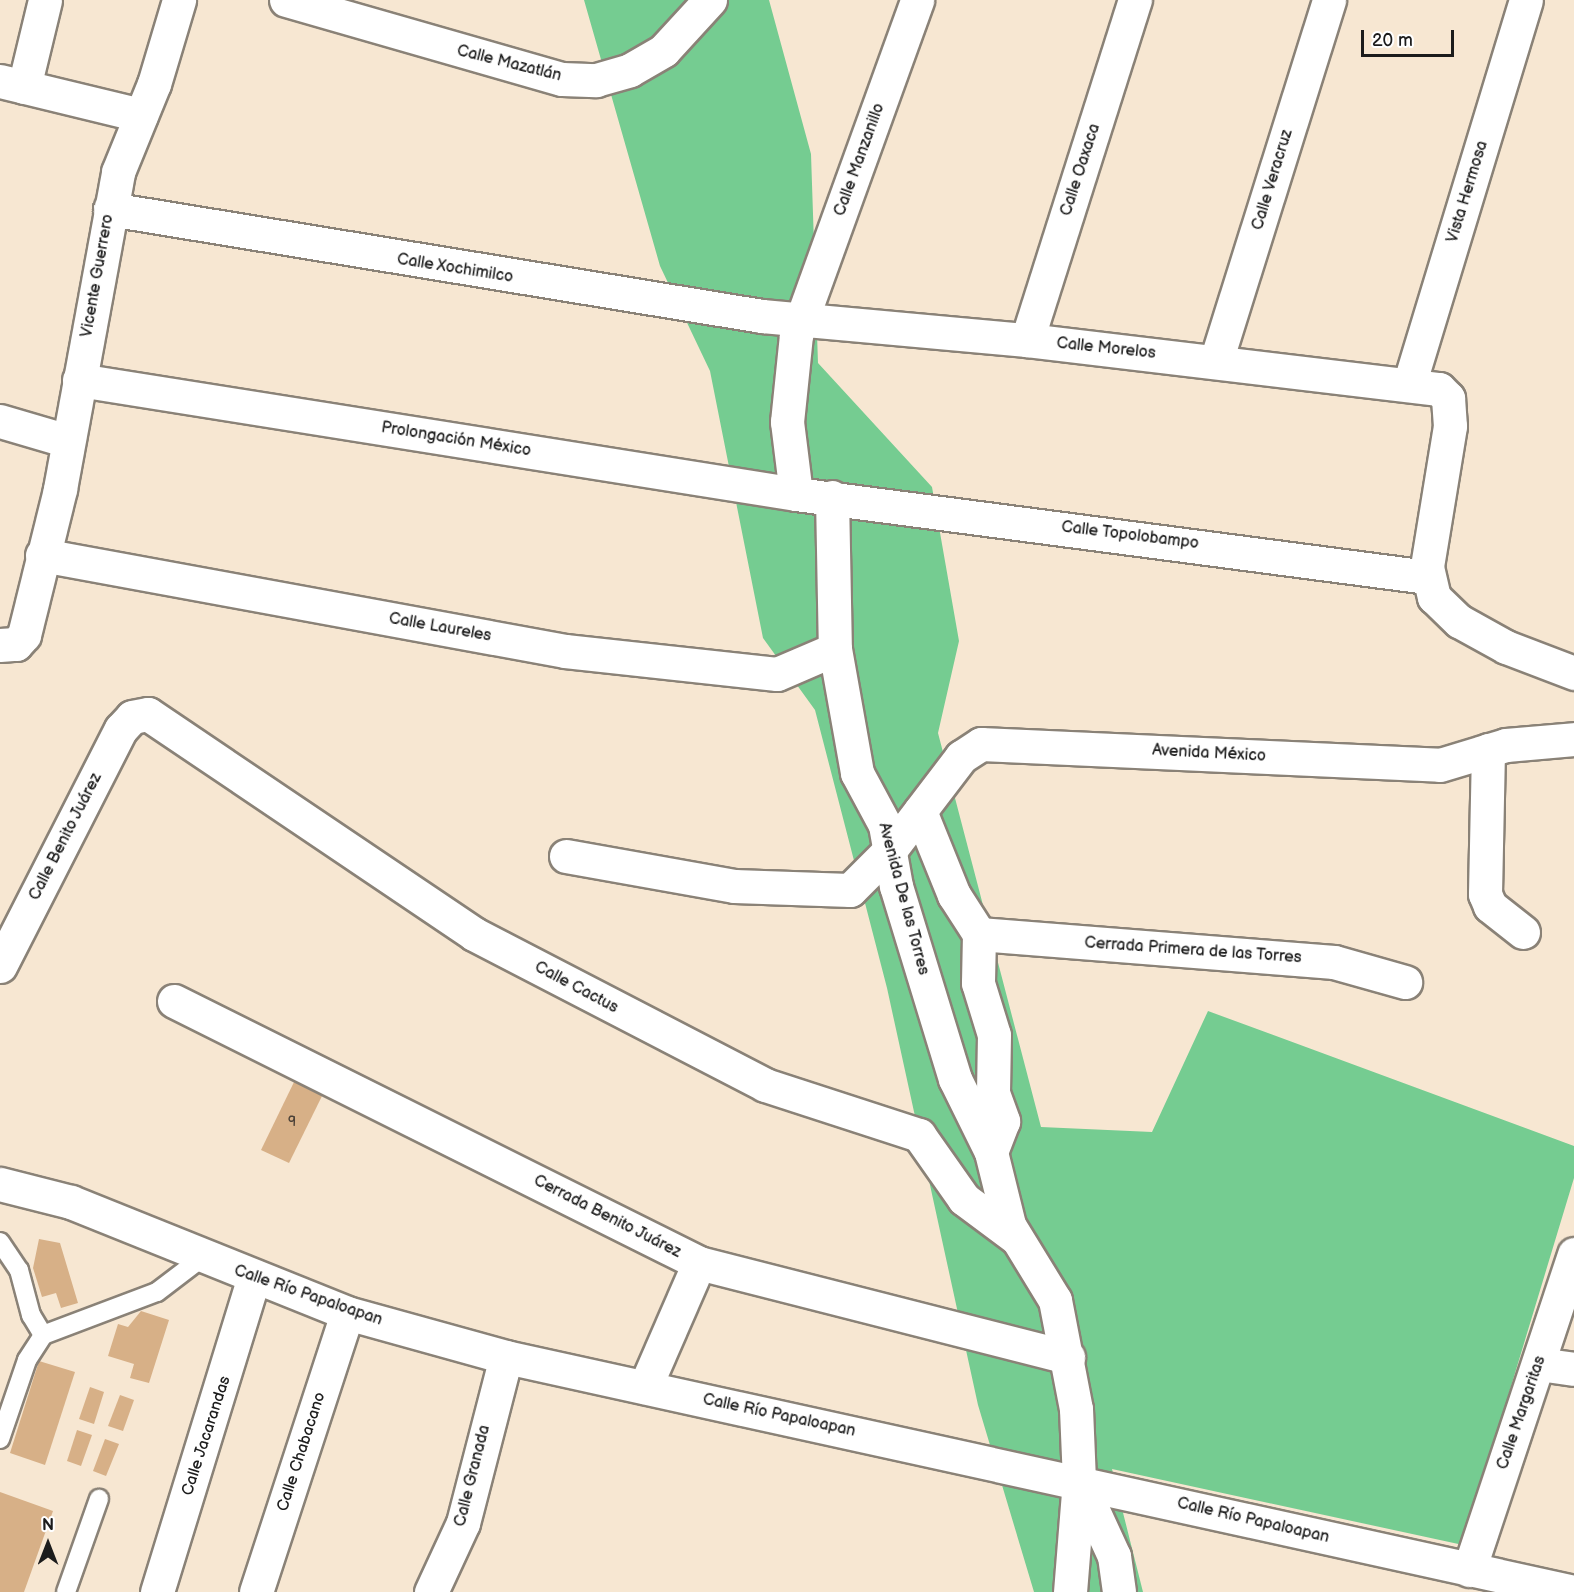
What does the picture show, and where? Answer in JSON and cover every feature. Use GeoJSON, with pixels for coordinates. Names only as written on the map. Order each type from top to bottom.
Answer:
{"type":"FeatureCollection","features":[{"type":"Feature","properties":{"kind":"street"},"geometry":{"type":"LineString","coordinates":[[45,0],[12,84],[141,115]]}},
{"type":"Feature","properties":{"kind":"street","name":"Vicente Guerrero"},"geometry":{"type":"LineString","coordinates":[[8,644],[24,635],[68,441],[110,209],[179,0]]}},
{"type":"Feature","properties":{"kind":"street","name":"Calle Mazatlán"},"geometry":{"type":"LineString","coordinates":[[286,0],[562,79],[596,80],[630,70],[664,50],[700,5]]}},
{"type":"Feature","properties":{"kind":"street","name":"Calle Manzanillo"},"geometry":{"type":"LineString","coordinates":[[802,319],[917,0]]}},
{"type":"Feature","properties":{"kind":"street","name":"Calle Oaxaca"},"geometry":{"type":"LineString","coordinates":[[1027,340],[1136,0]]}},
{"type":"Feature","properties":{"kind":"street","name":"Calle Veracruz"},"geometry":{"type":"LineString","coordinates":[[1216,361],[1329,0]]}},
{"type":"Feature","properties":{"kind":"street","name":"Vista Hermosa"},"geometry":{"type":"LineString","coordinates":[[1409,385],[1526,0]]}},
{"type":"Feature","properties":{"kind":"street","name":"Calle Xochimilco"},"geometry":{"type":"LineString","coordinates":[[110,209],[428,265],[802,319]]}},
{"type":"Feature","properties":{"kind":"street"},"geometry":{"type":"LineString","coordinates":[[796,494],[788,403],[790,365],[802,319]]}},
{"type":"Feature","properties":{"kind":"street","name":"Calle Morelos"},"geometry":{"type":"LineString","coordinates":[[802,319],[1027,340],[1409,385]]}},
{"type":"Feature","properties":{"kind":"street","name":"Prolongación México"},"geometry":{"type":"LineString","coordinates":[[79,380],[796,494],[832,497]]}},
{"type":"Feature","properties":{"kind":"street"},"geometry":{"type":"LineString","coordinates":[[1409,385],[1445,392],[1450,426],[1427,577],[1434,597],[1460,621],[1506,647],[1574,673]]}},
{"type":"Feature","properties":{"kind":"street"},"geometry":{"type":"LineString","coordinates":[[0,421],[68,441]]}},
{"type":"Feature","properties":{"kind":"street","name":"Calle Topolobampo"},"geometry":{"type":"LineString","coordinates":[[832,497],[1427,577]]}},
{"type":"Feature","properties":{"kind":"street","name":"Avenida De las Torres"},"geometry":{"type":"LineString","coordinates":[[832,497],[835,649],[857,773],[885,825],[896,886],[955,1079],[991,1152],[1016,1237],[1048,1281],[1068,1357],[1079,1480],[1070,1592]]}},
{"type":"Feature","properties":{"kind":"street","name":"Calle Laureles"},"geometry":{"type":"LineString","coordinates":[[42,555],[565,651],[777,674],[835,649]]}},
{"type":"Feature","properties":{"kind":"street","name":"Calle Benito Juárez"},"geometry":{"type":"LineString","coordinates":[[0,966],[121,729],[140,715]]}},
{"type":"Feature","properties":{"kind":"street","name":"Calle Cactus"},"geometry":{"type":"LineString","coordinates":[[140,715],[160,718],[474,934],[765,1085],[919,1135],[964,1199],[1016,1237]]}},
{"type":"Feature","properties":{"kind":"street","name":"Avenida México"},"geometry":{"type":"LineString","coordinates":[[566,856],[734,886],[842,890],[856,888],[891,849],[962,757],[981,744],[1440,765],[1488,750],[1574,739]]}},
{"type":"Feature","properties":{"kind":"street"},"geometry":{"type":"LineString","coordinates":[[1488,750],[1485,894],[1490,906],[1523,932]]}},
{"type":"Feature","properties":{"kind":"street"},"geometry":{"type":"LineString","coordinates":[[920,811],[954,895],[979,934],[978,983],[994,1035],[993,1093],[1003,1121],[991,1152]]}},
{"type":"Feature","properties":{"kind":"street","name":"Cerrada Primera de las Torres"},"geometry":{"type":"LineString","coordinates":[[979,934],[1334,962],[1406,982]]}},
{"type":"Feature","properties":{"kind":"street","name":"Cerrada Benito Juárez"},"geometry":{"type":"LineString","coordinates":[[174,1001],[699,1263],[1068,1357]]}},
{"type":"Feature","properties":{"kind":"street","name":"Calle Río Papaloapan"},"geometry":{"type":"LineString","coordinates":[[0,1184],[82,1206],[253,1279],[347,1313],[506,1358],[1079,1480],[1574,1592]]}},
{"type":"Feature","properties":{"kind":"street","name":"Calle Margaritas"},"geometry":{"type":"LineString","coordinates":[[1469,1570],[1574,1254]]}},
{"type":"Feature","properties":{"kind":"street"},"geometry":{"type":"LineString","coordinates":[[645,1388],[699,1263]]}},
{"type":"Feature","properties":{"kind":"street","name":"Calle Jacarandas"},"geometry":{"type":"LineString","coordinates":[[158,1592],[253,1279]]}},
{"type":"Feature","properties":{"kind":"street","name":"Calle Chabacano"},"geometry":{"type":"LineString","coordinates":[[256,1592],[347,1313]]}},
{"type":"Feature","properties":{"kind":"street","name":"Calle Granada"},"geometry":{"type":"LineString","coordinates":[[431,1592],[463,1523],[506,1358]]}},
{"type":"Feature","properties":{"kind":"street"},"geometry":{"type":"LineString","coordinates":[[1539,1364],[1574,1369]]}},
{"type":"Feature","properties":{"kind":"street","name":"Avenida De las Torres"},"geometry":{"type":"LineString","coordinates":[[1079,1480],[1114,1556],[1119,1592]]}},
{"type":"Feature","properties":{"kind":"lane"},"geometry":{"type":"LineString","coordinates":[[0,1242],[19,1270],[31,1315],[44,1335]]}},
{"type":"Feature","properties":{"kind":"lane"},"geometry":{"type":"LineString","coordinates":[[0,1439],[27,1359],[44,1335],[157,1292],[202,1257]]}},
{"type":"Feature","properties":{"kind":"lane"},"geometry":{"type":"LineString","coordinates":[[66,1592],[99,1499]]}},
{"type":"Feature","properties":{"kind":"green space"},"geometry":{"type":"Polygon","coordinates":[[[584,0],[769,0],[811,154],[818,363],[932,487],[959,641],[938,733],[1041,1127],[1152,1132],[1208,1011],[1574,1146],[1574,1178],[1463,1545],[1112,1469],[1143,1592],[1034,1592],[978,1405],[887,988],[815,710],[763,638],[710,371],[660,266],[584,0]]]}},
{"type":"Feature","properties":{"kind":"building"},"geometry":{"type":"Polygon","coordinates":[[[295,1080],[323,1094],[289,1163],[261,1150],[295,1080]]]}},
{"type":"Feature","properties":{"kind":"building"},"geometry":{"type":"Polygon","coordinates":[[[39,1239],[60,1243],[78,1303],[61,1308],[56,1293],[42,1297],[33,1268],[39,1239]]]}},
{"type":"Feature","properties":{"kind":"building"},"geometry":{"type":"Polygon","coordinates":[[[141,1311],[169,1320],[149,1383],[130,1378],[134,1364],[108,1356],[118,1324],[128,1327],[141,1311]]]}},
{"type":"Feature","properties":{"kind":"building"},"geometry":{"type":"Polygon","coordinates":[[[39,1361],[75,1372],[45,1465],[10,1453],[39,1361]]]}},
{"type":"Feature","properties":{"kind":"building"},"geometry":{"type":"Polygon","coordinates":[[[90,1387],[104,1392],[94,1424],[79,1419],[90,1387]]]}},
{"type":"Feature","properties":{"kind":"building"},"geometry":{"type":"Polygon","coordinates":[[[120,1395],[134,1400],[123,1431],[108,1426],[120,1395]]]}},
{"type":"Feature","properties":{"kind":"building"},"geometry":{"type":"Polygon","coordinates":[[[77,1430],[92,1435],[81,1466],[67,1461],[77,1430]]]}},
{"type":"Feature","properties":{"kind":"building"},"geometry":{"type":"Polygon","coordinates":[[[105,1439],[119,1444],[106,1476],[93,1471],[105,1439]]]}},
{"type":"Feature","properties":{"kind":"building"},"geometry":{"type":"Polygon","coordinates":[[[0,1492],[53,1511],[24,1592],[0,1592],[0,1492]]]}}]}
